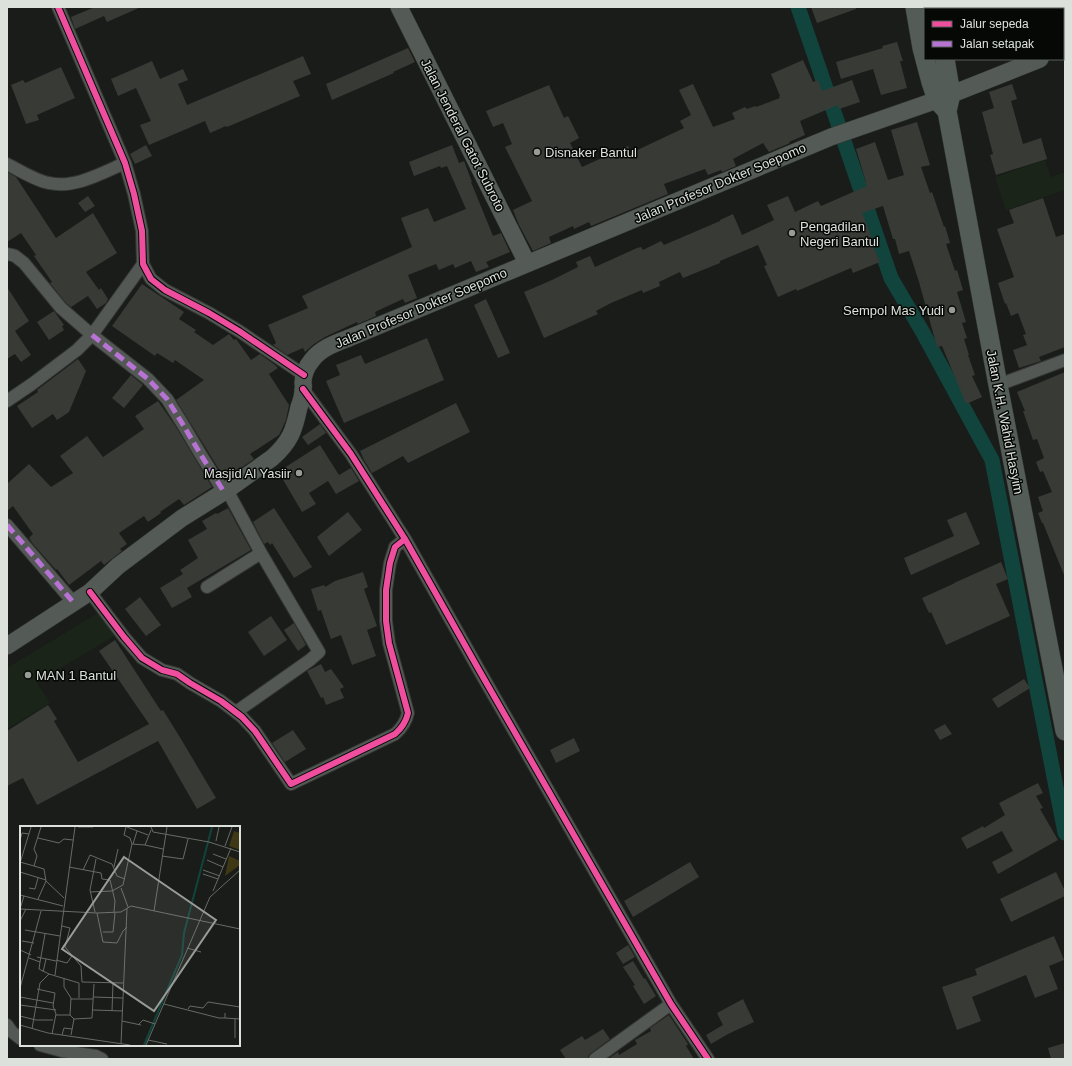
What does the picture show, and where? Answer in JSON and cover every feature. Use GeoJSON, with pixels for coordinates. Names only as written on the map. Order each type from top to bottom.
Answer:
{"type":"FeatureCollection","features":[{"type":"Feature","properties":{"kind":"main road","name":"Jalan Jenderal Gatot Subroto"},"geometry":{"type":"LineString","coordinates":[[399,7],[527,263]]}},
{"type":"Feature","properties":{"kind":"main road"},"geometry":{"type":"LineString","coordinates":[[915,7],[924,56]]}},
{"type":"Feature","properties":{"kind":"main road"},"geometry":{"type":"LineString","coordinates":[[925,60],[931,82],[945,102]]}},
{"type":"Feature","properties":{"kind":"main road"},"geometry":{"type":"LineString","coordinates":[[945,60],[945,102]]}},
{"type":"Feature","properties":{"kind":"main road","name":"Jalan Profesor Dokter Soepomo"},"geometry":{"type":"LineString","coordinates":[[7,646],[90,592],[118,566],[182,518],[226,491],[272,458],[289,440],[296,422],[304,382],[312,360],[322,350],[830,137],[945,102],[1038,60]]}},
{"type":"Feature","properties":{"kind":"main road","name":"Jalan K.H. Wahid Hasyim"},"geometry":{"type":"LineString","coordinates":[[945,102],[1065,731]]}},
{"type":"Feature","properties":{"kind":"street"},"geometry":{"type":"LineString","coordinates":[[58,7],[125,163],[134,194],[142,231],[143,264],[151,279],[165,290],[209,313],[238,331],[304,382],[405,539],[671,1004],[708,1059]]}},
{"type":"Feature","properties":{"kind":"street"},"geometry":{"type":"LineString","coordinates":[[7,164],[47,183],[60,185],[81,181],[125,163]]}},
{"type":"Feature","properties":{"kind":"street"},"geometry":{"type":"LineString","coordinates":[[7,254],[16,256],[24,263],[61,308],[92,335],[148,379],[167,399],[201,455],[226,491],[319,652],[310,660],[236,712]]}},
{"type":"Feature","properties":{"kind":"street"},"geometry":{"type":"LineString","coordinates":[[7,401],[77,350],[92,335],[143,264]]}},
{"type":"Feature","properties":{"kind":"street"},"geometry":{"type":"LineString","coordinates":[[998,385],[1065,360]]}},
{"type":"Feature","properties":{"kind":"street"},"geometry":{"type":"LineString","coordinates":[[7,524],[73,602]]}},
{"type":"Feature","properties":{"kind":"street"},"geometry":{"type":"LineString","coordinates":[[90,592],[142,658],[162,670],[176,674],[221,701],[242,717],[255,732],[291,784],[395,734],[406,722],[408,713],[389,643],[386,621],[386,590],[390,563],[394,547],[405,539]]}},
{"type":"Feature","properties":{"kind":"street"},"geometry":{"type":"LineString","coordinates":[[207,586],[262,553]]}},
{"type":"Feature","properties":{"kind":"street"},"geometry":{"type":"LineString","coordinates":[[595,1059],[671,1004]]}},
{"type":"Feature","properties":{"kind":"street"},"geometry":{"type":"LineString","coordinates":[[7,1025],[12,1032],[20,1038]]}},
{"type":"Feature","properties":{"kind":"street"},"geometry":{"type":"LineString","coordinates":[[44,1046],[62,1051],[96,1056],[102,1059]]}},
{"type":"Feature","properties":{"kind":"shaded area"},"geometry":{"type":"Polygon","coordinates":[[[1045,160],[1051,177],[1065,172],[1065,190],[1006,210],[995,177],[1045,160]]]}},
{"type":"Feature","properties":{"kind":"shaded area","name":"MAN 1 Bantul"},"geometry":{"type":"Polygon","coordinates":[[[101,611],[116,635],[37,682],[50,703],[7,729],[7,668],[101,611]]]}},
{"type":"Feature","properties":{"kind":"building"},"geometry":{"type":"Polygon","coordinates":[[[95,7],[141,7],[107,22],[104,16],[75,29],[71,17],[95,7]]]}},
{"type":"Feature","properties":{"kind":"building"},"geometry":{"type":"Polygon","coordinates":[[[811,7],[856,7],[856,9],[817,23],[811,7]]]}},
{"type":"Feature","properties":{"kind":"building"},"geometry":{"type":"Polygon","coordinates":[[[897,42],[903,61],[900,61],[907,88],[881,95],[873,69],[841,79],[836,62],[883,48],[882,46],[897,42]]]}},
{"type":"Feature","properties":{"kind":"building"},"geometry":{"type":"Polygon","coordinates":[[[408,48],[415,62],[393,72],[394,73],[332,100],[326,84],[408,48]]]}},
{"type":"Feature","properties":{"kind":"building"},"geometry":{"type":"Polygon","coordinates":[[[303,56],[311,74],[293,81],[300,96],[210,133],[205,121],[149,145],[140,125],[151,121],[136,88],[118,96],[111,79],[152,61],[160,79],[183,69],[188,80],[178,84],[187,105],[303,56]]]}},
{"type":"Feature","properties":{"kind":"building"},"geometry":{"type":"Polygon","coordinates":[[[803,60],[813,82],[818,80],[822,91],[852,80],[860,102],[839,109],[838,105],[800,121],[805,135],[789,142],[790,143],[769,152],[763,143],[733,159],[736,166],[722,172],[721,170],[708,175],[705,169],[664,184],[668,194],[591,226],[589,222],[574,229],[573,226],[549,237],[551,243],[533,251],[513,210],[532,201],[505,147],[512,144],[503,123],[493,127],[486,111],[549,85],[564,118],[568,116],[579,138],[570,143],[582,167],[628,146],[631,153],[684,128],[680,121],[691,115],[679,90],[693,84],[713,127],[735,119],[732,113],[745,107],[747,109],[756,107],[780,98],[771,74],[803,60]]]}},
{"type":"Feature","properties":{"kind":"building"},"geometry":{"type":"Polygon","coordinates":[[[61,67],[75,98],[37,115],[39,120],[26,124],[11,85],[23,80],[25,83],[61,67]]]}},
{"type":"Feature","properties":{"kind":"building"},"geometry":{"type":"Polygon","coordinates":[[[1012,84],[1017,99],[1011,101],[1023,144],[1041,138],[1047,159],[996,175],[990,155],[993,154],[982,112],[994,108],[989,92],[1012,84]]]}},
{"type":"Feature","properties":{"kind":"building"},"geometry":{"type":"Polygon","coordinates":[[[917,122],[930,165],[921,167],[930,193],[932,192],[944,227],[945,226],[950,243],[946,244],[955,271],[957,270],[963,290],[957,292],[966,322],[962,323],[967,338],[964,339],[975,375],[972,376],[982,397],[966,404],[942,346],[937,347],[909,251],[899,254],[883,206],[862,213],[880,262],[853,273],[851,268],[797,291],[796,289],[778,297],[764,266],[767,265],[758,245],[683,278],[680,272],[659,282],[660,286],[643,293],[642,290],[611,303],[596,311],[598,314],[544,338],[524,292],[578,267],[576,262],[590,256],[595,267],[637,248],[641,247],[643,250],[661,241],[664,245],[733,214],[742,235],[774,220],[767,205],[788,196],[795,212],[818,201],[821,206],[867,186],[856,149],[875,142],[888,180],[904,175],[891,130],[917,122]]]}},
{"type":"Feature","properties":{"kind":"building"},"geometry":{"type":"Polygon","coordinates":[[[146,145],[152,156],[135,164],[130,154],[146,145]]]}},
{"type":"Feature","properties":{"kind":"building"},"geometry":{"type":"Polygon","coordinates":[[[452,145],[459,163],[464,161],[493,236],[501,233],[510,252],[486,262],[489,267],[476,272],[471,261],[455,268],[453,264],[439,270],[436,264],[408,275],[417,298],[405,303],[403,299],[375,312],[376,316],[358,324],[357,322],[325,337],[305,352],[303,348],[287,355],[273,345],[276,343],[268,325],[308,308],[302,296],[412,247],[401,218],[428,208],[434,222],[466,209],[447,166],[441,168],[440,166],[414,176],[409,162],[452,145]]]}},
{"type":"Feature","properties":{"kind":"building"},"geometry":{"type":"Polygon","coordinates":[[[7,172],[16,177],[56,238],[93,213],[117,253],[86,272],[99,290],[101,288],[108,299],[106,303],[97,309],[88,296],[71,307],[50,283],[52,282],[34,256],[36,255],[21,233],[7,242],[7,172]]]}},
{"type":"Feature","properties":{"kind":"building"},"geometry":{"type":"Polygon","coordinates":[[[88,196],[95,206],[85,212],[78,203],[88,196]]]}},
{"type":"Feature","properties":{"kind":"building"},"geometry":{"type":"Polygon","coordinates":[[[1043,198],[1056,237],[1065,234],[1065,347],[1039,357],[1041,361],[1019,368],[1013,350],[1027,345],[1023,335],[1026,334],[1018,313],[1011,316],[998,283],[1014,277],[997,229],[1014,223],[1009,210],[1043,198]]]}},
{"type":"Feature","properties":{"kind":"building"},"geometry":{"type":"Polygon","coordinates":[[[142,284],[184,312],[179,319],[196,330],[194,332],[213,345],[229,334],[234,340],[236,339],[251,360],[260,354],[278,368],[269,374],[289,405],[286,420],[281,431],[279,435],[250,454],[254,459],[225,479],[176,400],[204,380],[175,360],[173,363],[157,353],[155,356],[112,326],[142,284]]]}},
{"type":"Feature","properties":{"kind":"building"},"geometry":{"type":"Polygon","coordinates":[[[7,287],[29,321],[15,331],[31,355],[21,362],[15,354],[7,359],[7,287]]]}},
{"type":"Feature","properties":{"kind":"building"},"geometry":{"type":"Polygon","coordinates":[[[486,299],[510,353],[498,358],[474,305],[486,299]]]}},
{"type":"Feature","properties":{"kind":"building"},"geometry":{"type":"Polygon","coordinates":[[[54,311],[64,325],[62,326],[64,330],[49,340],[37,322],[54,311]]]}},
{"type":"Feature","properties":{"kind":"building"},"geometry":{"type":"Polygon","coordinates":[[[427,338],[444,380],[344,423],[326,381],[340,375],[336,365],[361,355],[365,364],[427,338]]]}},
{"type":"Feature","properties":{"kind":"building"},"geometry":{"type":"Polygon","coordinates":[[[78,359],[86,371],[69,412],[57,420],[53,414],[32,428],[17,406],[38,392],[37,390],[78,359]]]}},
{"type":"Feature","properties":{"kind":"building"},"geometry":{"type":"Polygon","coordinates":[[[1065,372],[1064,575],[1038,513],[1043,511],[1038,497],[1052,492],[1043,471],[1040,472],[1036,462],[1044,458],[1037,439],[1033,440],[1023,411],[1025,411],[1017,392],[1065,372]]]}},
{"type":"Feature","properties":{"kind":"building"},"geometry":{"type":"Polygon","coordinates":[[[131,375],[143,385],[124,408],[112,398],[131,375]]]}},
{"type":"Feature","properties":{"kind":"building"},"geometry":{"type":"Polygon","coordinates":[[[158,401],[176,427],[212,487],[184,505],[179,499],[148,522],[144,516],[119,533],[127,544],[120,549],[122,551],[104,565],[101,561],[69,585],[57,569],[56,570],[33,544],[29,538],[33,534],[13,506],[7,511],[7,484],[29,464],[51,487],[73,473],[60,456],[87,436],[103,457],[144,429],[135,416],[158,401]]]}},
{"type":"Feature","properties":{"kind":"building"},"geometry":{"type":"Polygon","coordinates":[[[456,403],[470,432],[408,463],[403,456],[372,473],[360,451],[456,403]]]}},
{"type":"Feature","properties":{"kind":"building"},"geometry":{"type":"Polygon","coordinates":[[[320,424],[326,433],[308,445],[302,437],[320,424]]]}},
{"type":"Feature","properties":{"kind":"building"},"geometry":{"type":"Polygon","coordinates":[[[320,445],[339,475],[351,468],[359,481],[336,494],[328,481],[309,493],[316,504],[302,512],[282,478],[285,476],[281,470],[320,445]]]}},
{"type":"Feature","properties":{"kind":"building"},"geometry":{"type":"Polygon","coordinates":[[[228,508],[251,550],[187,588],[192,597],[172,608],[160,588],[183,574],[180,570],[198,558],[188,540],[207,529],[202,521],[228,508]]]}},
{"type":"Feature","properties":{"kind":"building"},"geometry":{"type":"Polygon","coordinates":[[[274,508],[312,567],[294,578],[272,543],[270,545],[268,542],[264,544],[253,522],[274,508]]]}},
{"type":"Feature","properties":{"kind":"building"},"geometry":{"type":"Polygon","coordinates":[[[348,512],[362,530],[329,556],[317,537],[348,512]]]}},
{"type":"Feature","properties":{"kind":"building"},"geometry":{"type":"Polygon","coordinates":[[[966,512],[980,544],[911,575],[904,558],[954,536],[947,520],[966,512]]]}},
{"type":"Feature","properties":{"kind":"building"},"geometry":{"type":"Polygon","coordinates":[[[1001,562],[1008,579],[996,584],[1010,616],[946,645],[931,612],[929,613],[922,598],[1001,562]]]}},
{"type":"Feature","properties":{"kind":"building"},"geometry":{"type":"Polygon","coordinates":[[[363,572],[368,587],[364,589],[377,626],[367,630],[376,656],[352,665],[341,635],[331,639],[321,610],[318,611],[311,589],[324,585],[325,587],[335,581],[363,572]]]}},
{"type":"Feature","properties":{"kind":"building"},"geometry":{"type":"Polygon","coordinates":[[[140,597],[161,625],[146,636],[125,609],[140,597]]]}},
{"type":"Feature","properties":{"kind":"building"},"geometry":{"type":"Polygon","coordinates":[[[271,616],[287,640],[264,656],[248,632],[271,616]]]}},
{"type":"Feature","properties":{"kind":"building"},"geometry":{"type":"Polygon","coordinates":[[[294,623],[306,645],[298,651],[284,630],[294,623]]]}},
{"type":"Feature","properties":{"kind":"building"},"geometry":{"type":"Polygon","coordinates":[[[115,640],[161,711],[163,710],[216,798],[197,809],[158,741],[37,805],[23,778],[7,786],[7,731],[48,705],[57,719],[54,721],[78,762],[149,724],[99,651],[115,640]]]}},
{"type":"Feature","properties":{"kind":"building"},"geometry":{"type":"Polygon","coordinates":[[[321,664],[325,672],[331,669],[344,687],[340,689],[344,698],[326,705],[323,697],[321,698],[307,671],[321,664]]]}},
{"type":"Feature","properties":{"kind":"building"},"geometry":{"type":"Polygon","coordinates":[[[1024,679],[1030,688],[998,708],[992,699],[1024,679]]]}},
{"type":"Feature","properties":{"kind":"building"},"geometry":{"type":"Polygon","coordinates":[[[945,724],[952,734],[940,740],[934,730],[945,724]]]}},
{"type":"Feature","properties":{"kind":"building"},"geometry":{"type":"Polygon","coordinates":[[[293,730],[306,749],[285,762],[272,743],[293,730]]]}},
{"type":"Feature","properties":{"kind":"building"},"geometry":{"type":"Polygon","coordinates":[[[574,738],[580,751],[556,763],[550,750],[574,738]]]}},
{"type":"Feature","properties":{"kind":"building"},"geometry":{"type":"Polygon","coordinates":[[[1038,783],[1043,793],[1036,796],[1043,808],[1040,809],[1058,840],[998,874],[992,862],[1013,851],[1002,831],[967,849],[961,838],[983,826],[984,828],[1005,815],[999,803],[1038,783]]]}},
{"type":"Feature","properties":{"kind":"building"},"geometry":{"type":"Polygon","coordinates":[[[690,862],[699,877],[633,917],[624,901],[690,862]]]}},
{"type":"Feature","properties":{"kind":"building"},"geometry":{"type":"Polygon","coordinates":[[[1056,872],[1065,891],[1065,896],[1011,922],[1000,899],[1056,872]]]}},
{"type":"Feature","properties":{"kind":"building"},"geometry":{"type":"Polygon","coordinates":[[[1054,936],[1064,960],[1049,966],[1058,989],[1035,998],[1026,975],[972,997],[981,1021],[957,1030],[942,987],[977,975],[975,969],[1054,936]]]}},
{"type":"Feature","properties":{"kind":"building"},"geometry":{"type":"Polygon","coordinates":[[[628,945],[635,957],[623,964],[616,953],[628,945]]]}},
{"type":"Feature","properties":{"kind":"building"},"geometry":{"type":"Polygon","coordinates":[[[633,961],[656,996],[644,1004],[633,986],[635,985],[623,967],[633,961]]]}},
{"type":"Feature","properties":{"kind":"building"},"geometry":{"type":"Polygon","coordinates":[[[743,999],[754,1022],[711,1044],[706,1035],[723,1025],[717,1013],[743,999]]]}},
{"type":"Feature","properties":{"kind":"building"},"geometry":{"type":"Polygon","coordinates":[[[669,1015],[688,1044],[686,1046],[694,1059],[608,1059],[618,1052],[619,1055],[637,1044],[635,1040],[651,1031],[650,1028],[669,1015]]]}},
{"type":"Feature","properties":{"kind":"building"},"geometry":{"type":"Polygon","coordinates":[[[603,1029],[610,1039],[591,1053],[588,1056],[588,1059],[566,1059],[560,1050],[582,1036],[585,1040],[603,1029]]]}},
{"type":"Feature","properties":{"kind":"building"},"geometry":{"type":"Polygon","coordinates":[[[1065,1043],[1065,1059],[1051,1059],[1048,1048],[1065,1043]]]}},
{"type":"Feature","properties":{"kind":"waterway"},"geometry":{"type":"LineString","coordinates":[[798,7],[891,278],[922,331],[992,460],[1065,833]]}},
{"type":"Feature","properties":{"kind":"marked path"},"geometry":{"type":"LineString","coordinates":[[92,335],[148,379],[167,399],[224,492]]}},
{"type":"Feature","properties":{"kind":"marked path"},"geometry":{"type":"LineString","coordinates":[[7,525],[73,602]]}},
{"type":"Feature","properties":{"kind":"cycle path"},"geometry":{"type":"LineString","coordinates":[[58,7],[125,163],[134,194],[142,231],[143,264],[151,279],[165,290],[209,313],[239,331],[304,375]]}},
{"type":"Feature","properties":{"kind":"cycle path"},"geometry":{"type":"LineString","coordinates":[[303,389],[351,454],[405,539],[671,1004],[708,1059]]}},
{"type":"Feature","properties":{"kind":"cycle path"},"geometry":{"type":"LineString","coordinates":[[90,592],[142,658],[162,670],[177,674],[221,701],[242,717],[255,731],[291,784],[395,734],[405,722],[408,713],[389,643],[386,621],[386,590],[390,563],[395,547],[405,539]]}},
{"type":"Feature","properties":{"kind":"place","name":"Disnaker Bantul"},"geometry":{"type":"Point","coordinates":[537,152]}},
{"type":"Feature","properties":{"kind":"place","name":"Pengadilan Negeri Bantul"},"geometry":{"type":"Point","coordinates":[792,233]}},
{"type":"Feature","properties":{"kind":"place","name":"Sempol Mas Yudi"},"geometry":{"type":"Point","coordinates":[952,310]}},
{"type":"Feature","properties":{"kind":"place","name":"Masjid Al Yasiir"},"geometry":{"type":"Point","coordinates":[299,473]}},
{"type":"Feature","properties":{"kind":"place","name":"MAN 1 Bantul"},"geometry":{"type":"Point","coordinates":[28,675]}}]}
